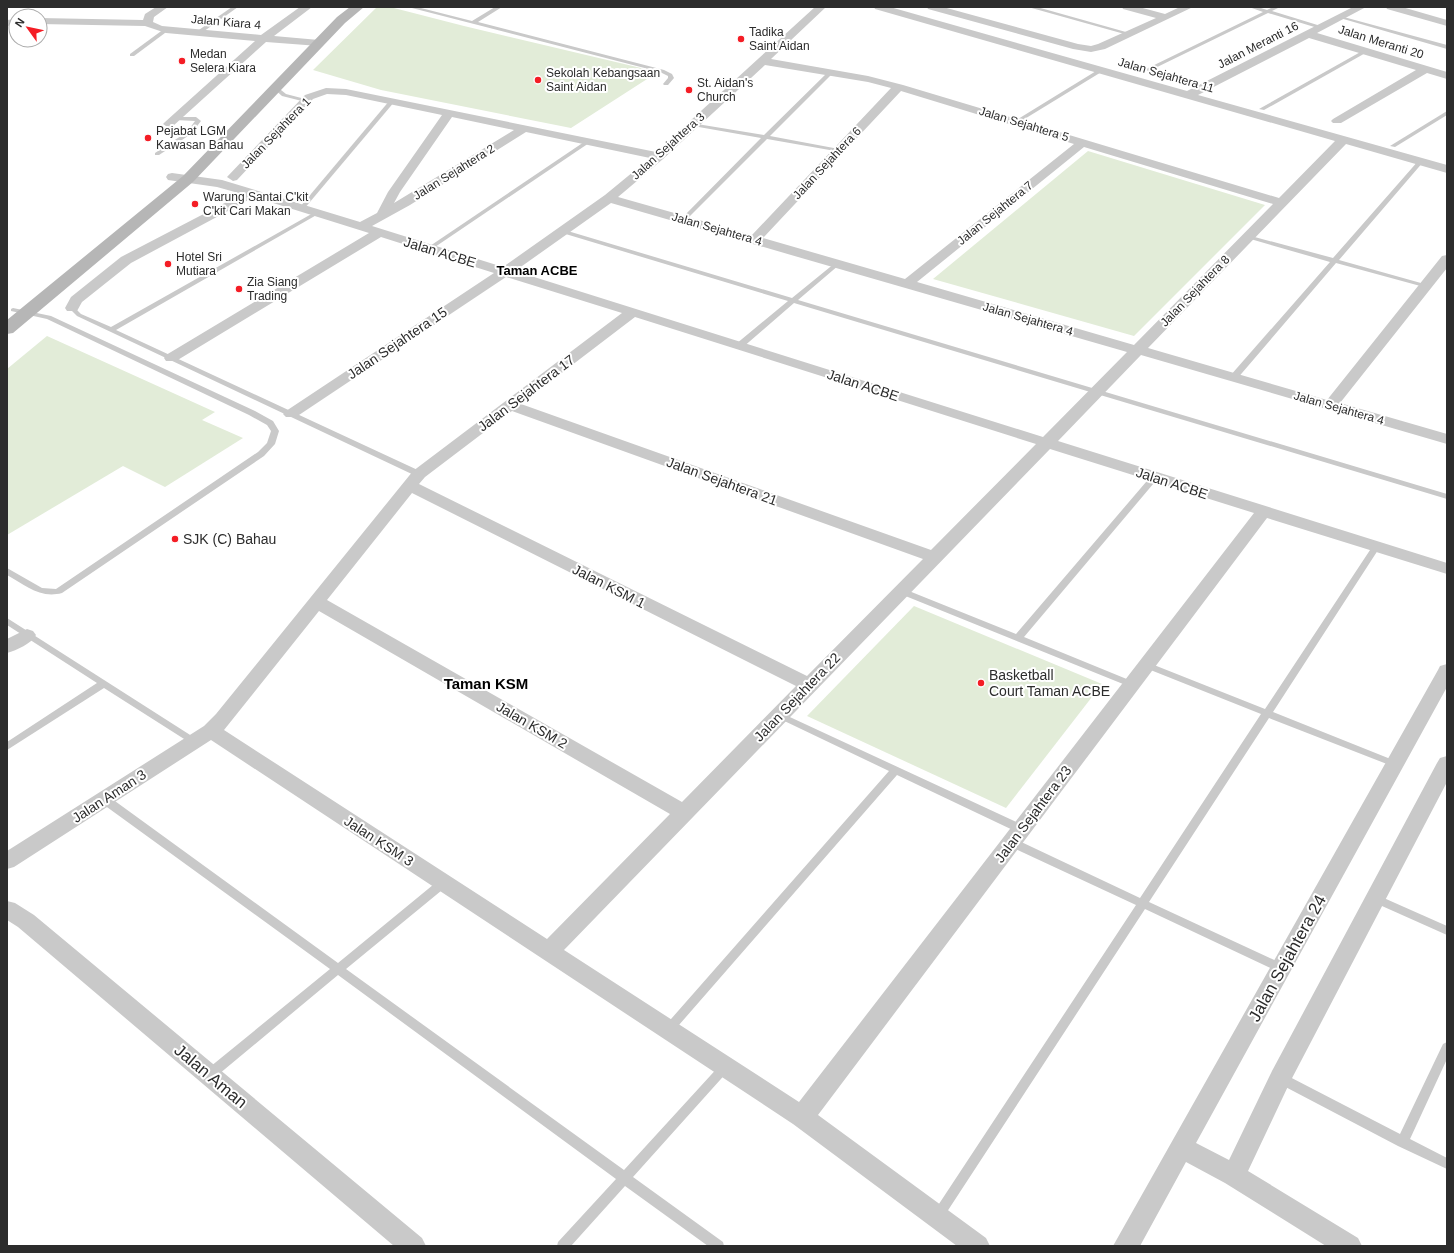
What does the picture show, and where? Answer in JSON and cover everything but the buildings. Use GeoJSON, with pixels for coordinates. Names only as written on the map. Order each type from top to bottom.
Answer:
{"type":"FeatureCollection","features":[{"type":"Feature","properties":{"kind":"main road"},"geometry":{"type":"LineString","coordinates":[[7,329],[16,312],[184,174],[276,88],[328,19],[344,7]]}},
{"type":"Feature","properties":{"kind":"main road"},"geometry":{"type":"LineString","coordinates":[[184,174],[312,42],[358,7]]}},
{"type":"Feature","properties":{"kind":"street"},"geometry":{"type":"LineString","coordinates":[[147,23],[149,16],[163,7]]}},
{"type":"Feature","properties":{"kind":"street"},"geometry":{"type":"LineString","coordinates":[[172,121],[264,38],[307,7]]}},
{"type":"Feature","properties":{"kind":"street","name":"Jalan Sejahtera 3"},"geometry":{"type":"LineString","coordinates":[[504,272],[609,198],[659,156],[821,7]]}},
{"type":"Feature","properties":{"kind":"street","name":"Jalan Sejahtera 11"},"geometry":{"type":"LineString","coordinates":[[879,7],[1447,169]]}},
{"type":"Feature","properties":{"kind":"street"},"geometry":{"type":"LineString","coordinates":[[932,7],[1077,47],[1091,49],[1101,47],[1188,7]]}},
{"type":"Feature","properties":{"kind":"street"},"geometry":{"type":"LineString","coordinates":[[1127,7],[1166,17]]}},
{"type":"Feature","properties":{"kind":"street","name":"Jalan Meranti 16"},"geometry":{"type":"LineString","coordinates":[[1189,95],[1361,7]]}},
{"type":"Feature","properties":{"kind":"street"},"geometry":{"type":"LineString","coordinates":[[1391,7],[1447,22]]}},
{"type":"Feature","properties":{"kind":"street","name":"Jalan Kiara 4"},"geometry":{"type":"LineString","coordinates":[[48,21],[91,19],[147,23],[166,30],[312,42]]}},
{"type":"Feature","properties":{"kind":"street","name":"Jalan Meranti 20"},"geometry":{"type":"LineString","coordinates":[[1308,34],[1447,76]]}},
{"type":"Feature","properties":{"kind":"street","name":"Jalan Sejahtera 5"},"geometry":{"type":"LineString","coordinates":[[762,61],[899,87],[1282,203]]}},
{"type":"Feature","properties":{"kind":"street"},"geometry":{"type":"LineString","coordinates":[[1338,121],[1426,69]]}},
{"type":"Feature","properties":{"kind":"street","name":"Jalan Sejahtera 6"},"geometry":{"type":"LineString","coordinates":[[754,240],[899,87]]}},
{"type":"Feature","properties":{"kind":"street","name":"Jalan Sejahtera 1"},"geometry":{"type":"LineString","coordinates":[[233,177],[306,100],[313,95],[321,92],[346,92],[392,101]]}},
{"type":"Feature","properties":{"kind":"street"},"geometry":{"type":"LineString","coordinates":[[392,101],[659,156]]}},
{"type":"Feature","properties":{"kind":"street","name":"Jalan Sejahtera 2"},"geometry":{"type":"LineString","coordinates":[[383,214],[394,192],[449,113]]}},
{"type":"Feature","properties":{"kind":"street","name":"Jalan Sejahtera 2"},"geometry":{"type":"LineString","coordinates":[[361,226],[406,202],[525,128]]}},
{"type":"Feature","properties":{"kind":"street","name":"Jalan Sejahtera 8"},"geometry":{"type":"LineString","coordinates":[[1046,443],[1344,140]]}},
{"type":"Feature","properties":{"kind":"street","name":"Jalan Sejahtera 7"},"geometry":{"type":"LineString","coordinates":[[907,284],[1083,142]]}},
{"type":"Feature","properties":{"kind":"street","name":"Jalan ACBE"},"geometry":{"type":"LineString","coordinates":[[184,174],[215,172],[233,177],[280,201]]}},
{"type":"Feature","properties":{"kind":"street","name":"Jalan ACBE"},"geometry":{"type":"LineString","coordinates":[[184,174],[361,226],[1447,569]]}},
{"type":"Feature","properties":{"kind":"street"},"geometry":{"type":"LineString","coordinates":[[72,308],[76,300],[126,260],[252,194]]}},
{"type":"Feature","properties":{"kind":"street","name":"Jalan Sejahtera 4"},"geometry":{"type":"LineString","coordinates":[[609,198],[1447,439]]}},
{"type":"Feature","properties":{"kind":"street"},"geometry":{"type":"LineString","coordinates":[[171,358],[380,232]]}},
{"type":"Feature","properties":{"kind":"street"},"geometry":{"type":"LineString","coordinates":[[1330,406],[1447,259]]}},
{"type":"Feature","properties":{"kind":"street","name":"Jalan Sejahtera 15"},"geometry":{"type":"LineString","coordinates":[[291,414],[504,272]]}},
{"type":"Feature","properties":{"kind":"street","name":"Jalan Sejahtera 17"},"geometry":{"type":"LineString","coordinates":[[317,602],[415,480],[633,312]]}},
{"type":"Feature","properties":{"kind":"street","name":"Jalan Sejahtera 21"},"geometry":{"type":"LineString","coordinates":[[510,406],[934,557]]}},
{"type":"Feature","properties":{"kind":"street","name":"Jalan Sejahtera 22"},"geometry":{"type":"LineString","coordinates":[[548,952],[1046,443]]}},
{"type":"Feature","properties":{"kind":"street","name":"Jalan KSM 1"},"geometry":{"type":"LineString","coordinates":[[415,480],[809,685]]}},
{"type":"Feature","properties":{"kind":"street","name":"Jalan Sejahtera 23"},"geometry":{"type":"LineString","coordinates":[[802,1117],[1264,511]]}},
{"type":"Feature","properties":{"kind":"street","name":"Jalan Aman 3"},"geometry":{"type":"LineString","coordinates":[[7,861],[203,736],[223,719],[317,602]]}},
{"type":"Feature","properties":{"kind":"street","name":"Jalan KSM 2"},"geometry":{"type":"LineString","coordinates":[[317,602],[684,813]]}},
{"type":"Feature","properties":{"kind":"street"},"geometry":{"type":"LineString","coordinates":[[7,647],[28,634]]}},
{"type":"Feature","properties":{"kind":"street","name":"Jalan Sejahtera 24"},"geometry":{"type":"LineString","coordinates":[[1126,1246],[1447,670]]}},
{"type":"Feature","properties":{"kind":"street","name":"Jalan KSM 3"},"geometry":{"type":"LineString","coordinates":[[203,736],[443,883],[802,1117],[977,1246]]}},
{"type":"Feature","properties":{"kind":"street"},"geometry":{"type":"LineString","coordinates":[[1234,1175],[1280,1078],[1447,763]]}},
{"type":"Feature","properties":{"kind":"street","name":"Jalan Aman"},"geometry":{"type":"LineString","coordinates":[[7,909],[26,921],[413,1246]]}},
{"type":"Feature","properties":{"kind":"street"},"geometry":{"type":"LineString","coordinates":[[1182,1147],[1234,1175],[1349,1246]]}},
{"type":"Feature","properties":{"kind":"lane"},"geometry":{"type":"LineString","coordinates":[[198,33],[235,7]]}},
{"type":"Feature","properties":{"kind":"lane"},"geometry":{"type":"LineString","coordinates":[[411,7],[662,71],[670,75],[671,78],[666,84]]}},
{"type":"Feature","properties":{"kind":"lane"},"geometry":{"type":"LineString","coordinates":[[473,23],[499,7]]}},
{"type":"Feature","properties":{"kind":"lane"},"geometry":{"type":"LineString","coordinates":[[1031,7],[1130,34]]}},
{"type":"Feature","properties":{"kind":"lane"},"geometry":{"type":"LineString","coordinates":[[1252,7],[1321,27]]}},
{"type":"Feature","properties":{"kind":"lane"},"geometry":{"type":"LineString","coordinates":[[1146,70],[1277,7]]}},
{"type":"Feature","properties":{"kind":"lane"},"geometry":{"type":"LineString","coordinates":[[1342,17],[1447,47]]}},
{"type":"Feature","properties":{"kind":"lane"},"geometry":{"type":"LineString","coordinates":[[132,55],[166,30]]}},
{"type":"Feature","properties":{"kind":"lane"},"geometry":{"type":"LineString","coordinates":[[1262,109],[1366,51]]}},
{"type":"Feature","properties":{"kind":"lane"},"geometry":{"type":"LineString","coordinates":[[1016,122],[1101,70]]}},
{"type":"Feature","properties":{"kind":"lane"},"geometry":{"type":"LineString","coordinates":[[684,220],[830,73]]}},
{"type":"Feature","properties":{"kind":"lane"},"geometry":{"type":"LineString","coordinates":[[276,88],[284,95],[306,100]]}},
{"type":"Feature","properties":{"kind":"lane"},"geometry":{"type":"LineString","coordinates":[[302,208],[392,101]]}},
{"type":"Feature","properties":{"kind":"lane"},"geometry":{"type":"LineString","coordinates":[[1394,146],[1447,113]]}},
{"type":"Feature","properties":{"kind":"lane"},"geometry":{"type":"LineString","coordinates":[[157,154],[189,133],[198,121],[196,119],[172,121]]}},
{"type":"Feature","properties":{"kind":"lane"},"geometry":{"type":"LineString","coordinates":[[693,124],[838,151]]}},
{"type":"Feature","properties":{"kind":"lane"},"geometry":{"type":"LineString","coordinates":[[430,248],[589,141]]}},
{"type":"Feature","properties":{"kind":"lane"},"geometry":{"type":"LineString","coordinates":[[1232,378],[1421,161]]}},
{"type":"Feature","properties":{"kind":"lane"},"geometry":{"type":"LineString","coordinates":[[111,330],[317,213]]}},
{"type":"Feature","properties":{"kind":"lane"},"geometry":{"type":"LineString","coordinates":[[561,231],[1447,497]]}},
{"type":"Feature","properties":{"kind":"lane"},"geometry":{"type":"LineString","coordinates":[[1249,237],[1426,286]]}},
{"type":"Feature","properties":{"kind":"lane"},"geometry":{"type":"LineString","coordinates":[[739,346],[837,264]]}},
{"type":"Feature","properties":{"kind":"lane"},"geometry":{"type":"LineString","coordinates":[[72,308],[79,315],[291,414],[415,480]]}},
{"type":"Feature","properties":{"kind":"lane"},"geometry":{"type":"LineString","coordinates":[[7,571],[44,593],[54,593],[59,591],[261,454],[270,446],[274,439],[275,431],[270,423],[245,410],[49,316],[16,312]]}},
{"type":"Feature","properties":{"kind":"lane"},"geometry":{"type":"LineString","coordinates":[[1018,638],[1155,477]]}},
{"type":"Feature","properties":{"kind":"lane"},"geometry":{"type":"LineString","coordinates":[[937,1216],[1376,547]]}},
{"type":"Feature","properties":{"kind":"lane"},"geometry":{"type":"LineString","coordinates":[[901,591],[1132,684]]}},
{"type":"Feature","properties":{"kind":"lane"},"geometry":{"type":"LineString","coordinates":[[7,622],[104,683],[203,736]]}},
{"type":"Feature","properties":{"kind":"lane"},"geometry":{"type":"LineString","coordinates":[[1146,665],[1395,764]]}},
{"type":"Feature","properties":{"kind":"lane"},"geometry":{"type":"LineString","coordinates":[[7,747],[104,683]]}},
{"type":"Feature","properties":{"kind":"lane"},"geometry":{"type":"LineString","coordinates":[[779,716],[896,770],[1142,904],[1281,968]]}},
{"type":"Feature","properties":{"kind":"lane"},"geometry":{"type":"LineString","coordinates":[[668,1030],[896,770]]}},
{"type":"Feature","properties":{"kind":"lane"},"geometry":{"type":"LineString","coordinates":[[104,800],[718,1246]]}},
{"type":"Feature","properties":{"kind":"lane"},"geometry":{"type":"LineString","coordinates":[[209,1075],[443,883]]}},
{"type":"Feature","properties":{"kind":"lane"},"geometry":{"type":"LineString","coordinates":[[1376,899],[1447,931]]}},
{"type":"Feature","properties":{"kind":"lane"},"geometry":{"type":"LineString","coordinates":[[1402,1142],[1447,1047]]}},
{"type":"Feature","properties":{"kind":"lane"},"geometry":{"type":"LineString","coordinates":[[563,1246],[626,1179],[725,1068]]}},
{"type":"Feature","properties":{"kind":"lane"},"geometry":{"type":"LineString","coordinates":[[1280,1078],[1447,1164]]}},
{"type":"Feature","properties":{"kind":"green space"},"geometry":{"type":"Polygon","coordinates":[[[377,7],[390,7],[658,72],[571,128],[381,90],[313,70],[377,7]]]}},
{"type":"Feature","properties":{"kind":"green space"},"geometry":{"type":"Polygon","coordinates":[[[1088,151],[1265,205],[1134,336],[933,279],[1088,151]]]}},
{"type":"Feature","properties":{"kind":"green space"},"geometry":{"type":"Polygon","coordinates":[[[47,336],[215,412],[202,420],[243,438],[165,487],[123,466],[7,535],[7,369],[47,336]]]}},
{"type":"Feature","properties":{"kind":"green space"},"geometry":{"type":"Polygon","coordinates":[[[914,606],[1102,684],[1006,808],[807,716],[914,606]]]}},
{"type":"Feature","properties":{"kind":"place","name":"Tadika Saint Aidan"},"geometry":{"type":"Point","coordinates":[741,39]}},
{"type":"Feature","properties":{"kind":"place","name":"Medan Selera Kiara"},"geometry":{"type":"Point","coordinates":[182,61]}},
{"type":"Feature","properties":{"kind":"place","name":"Sekolah Kebangsaan Saint Aidan"},"geometry":{"type":"Point","coordinates":[538,80]}},
{"type":"Feature","properties":{"kind":"place","name":"St. Aidan's Church"},"geometry":{"type":"Point","coordinates":[689,90]}},
{"type":"Feature","properties":{"kind":"place","name":"Pejabat LGM Kawasan Bahau"},"geometry":{"type":"Point","coordinates":[148,138]}},
{"type":"Feature","properties":{"kind":"place","name":"Warung Santai C'kit C'kit Cari Makan"},"geometry":{"type":"Point","coordinates":[195,204]}},
{"type":"Feature","properties":{"kind":"place","name":"Hotel Sri Mutiara"},"geometry":{"type":"Point","coordinates":[168,264]}},
{"type":"Feature","properties":{"kind":"place","name":"Zia Siang Trading"},"geometry":{"type":"Point","coordinates":[239,289]}},
{"type":"Feature","properties":{"kind":"place","name":"SJK (C) Bahau"},"geometry":{"type":"Point","coordinates":[175,539]}},
{"type":"Feature","properties":{"kind":"place","name":"Basketball Court Taman ACBE"},"geometry":{"type":"Point","coordinates":[981,683]}},
{"type":"Feature","properties":{"kind":"district","name":"Taman ACBE"},"geometry":{"type":"Point","coordinates":[537,270]}},
{"type":"Feature","properties":{"kind":"district","name":"Taman KSM"},"geometry":{"type":"Point","coordinates":[486,684]}}]}
